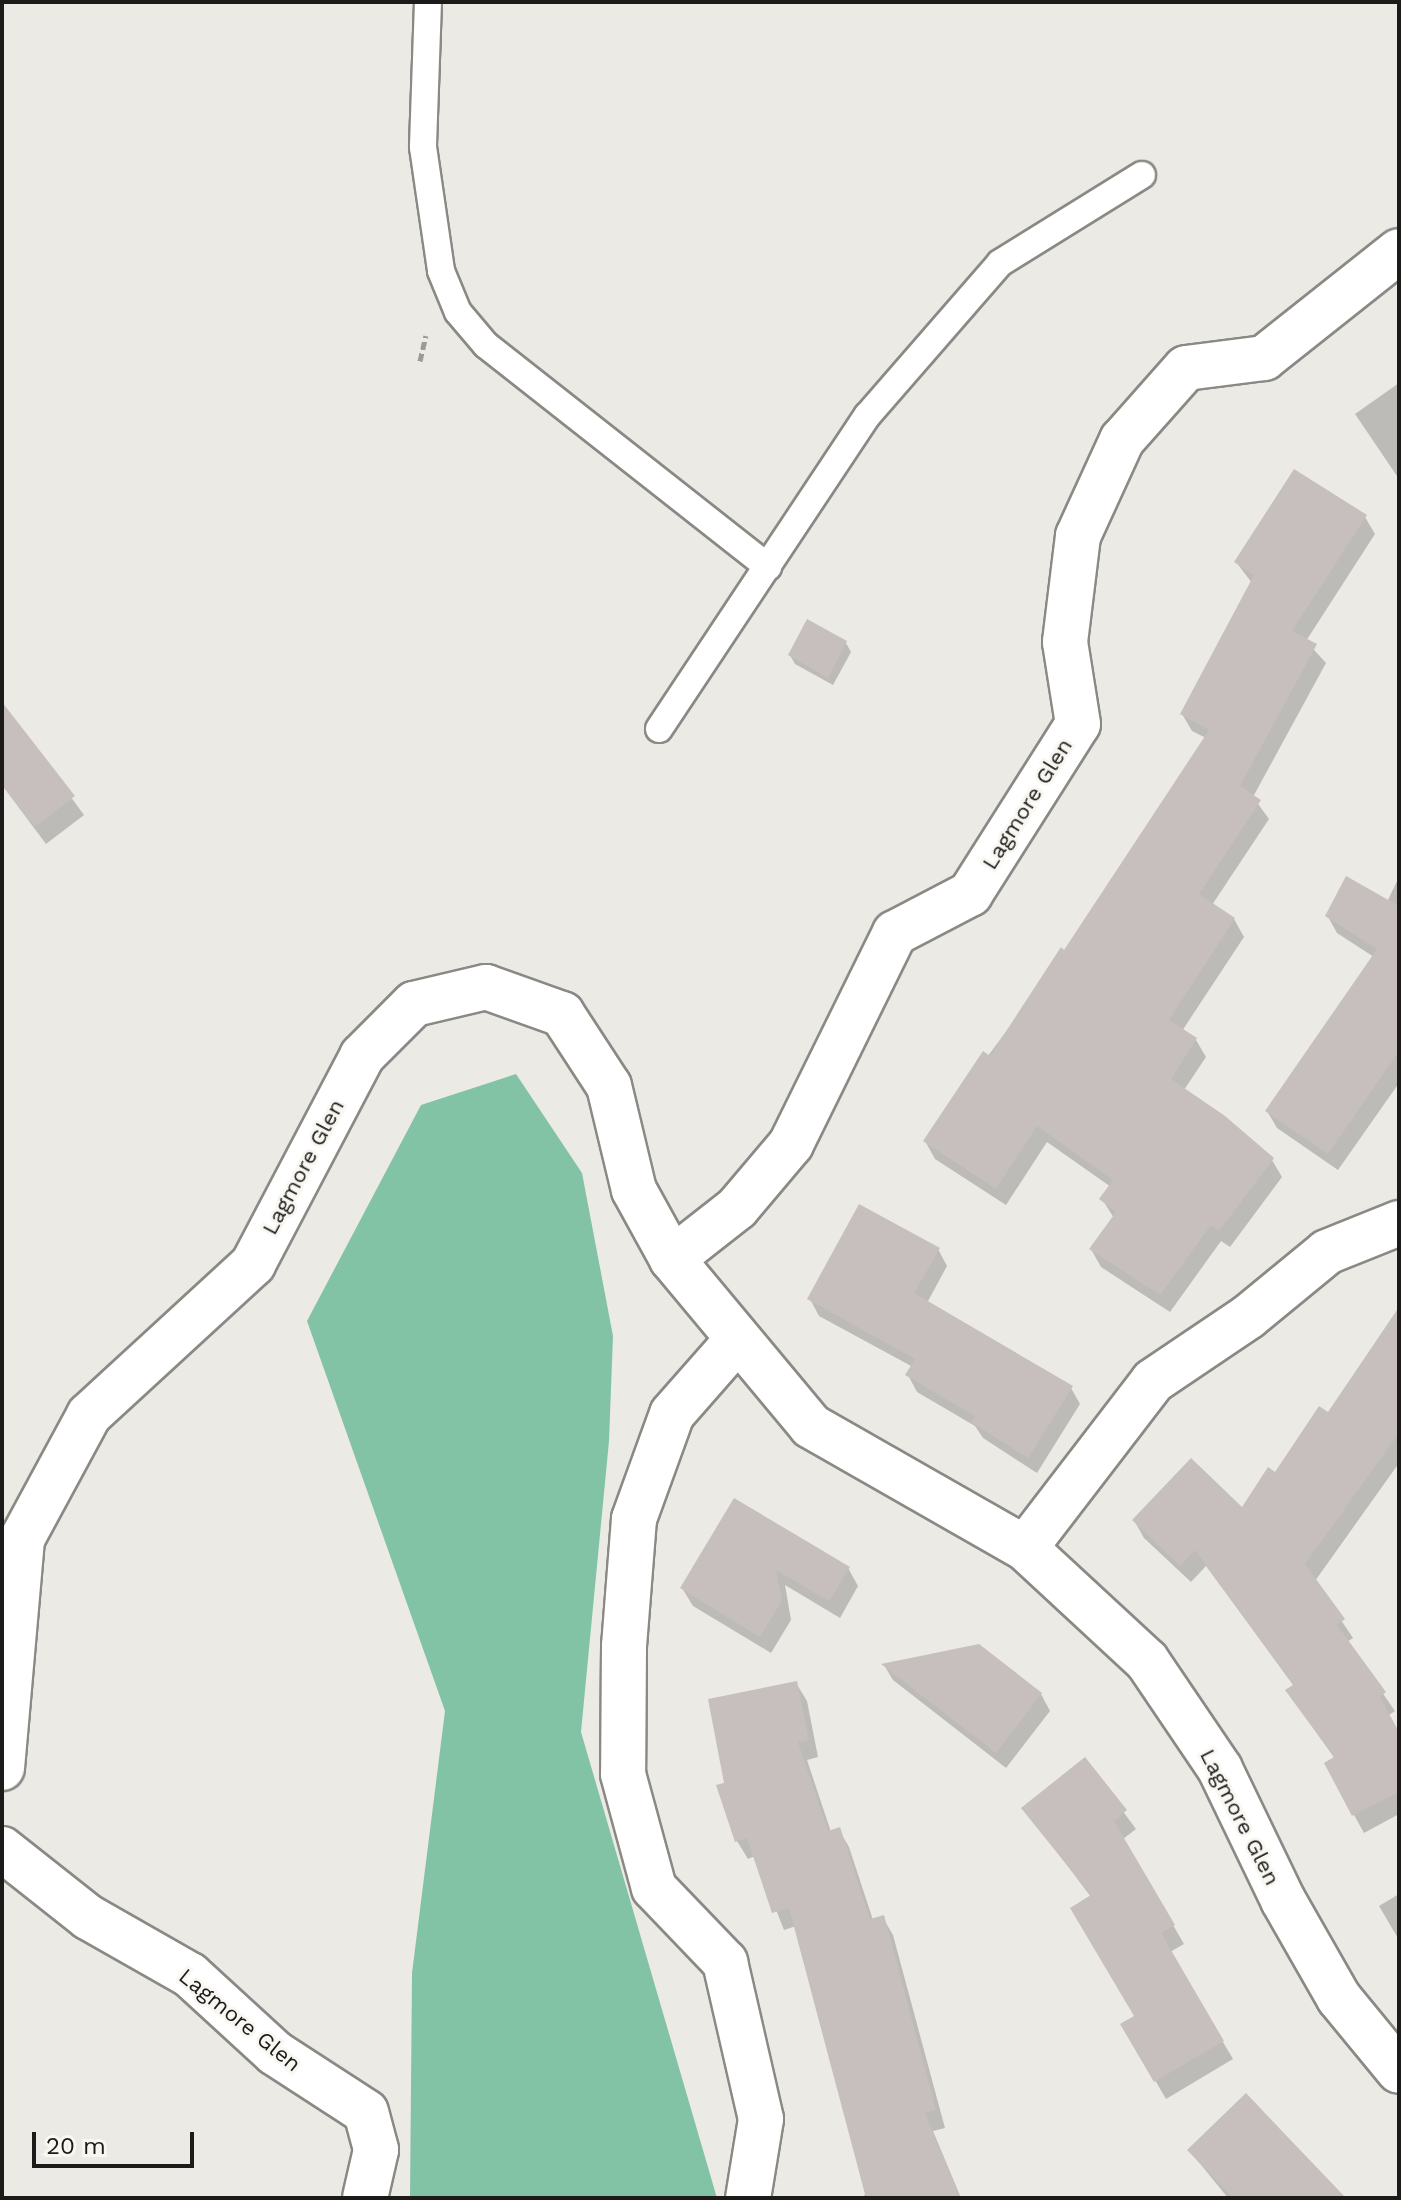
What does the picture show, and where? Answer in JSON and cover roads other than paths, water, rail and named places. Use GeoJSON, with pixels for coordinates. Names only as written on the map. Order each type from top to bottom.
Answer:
{"type":"FeatureCollection","features":[{"type":"Feature","properties":{"kind":"street","name":"Lagmore Glen"},"geometry":{"type":"LineString","coordinates":[[672,1259],[737,1208],[791,1144],[895,933],[970,894],[1078,724],[1065,642],[1078,536],[1122,440],[1186,368],[1264,358],[1399,251]]}},
{"type":"Feature","properties":{"kind":"street","name":"Lagmore Glen"},"geometry":{"type":"LineString","coordinates":[[2,1768],[7,1682],[22,1539],[89,1415],[253,1264],[362,1056],[414,1004],[486,987],[562,1014],[609,1086],[634,1190],[672,1259],[811,1426],[1025,1548],[1147,1661],[1220,1769],[1283,1900],[1339,1998],[1399,2071]]}},
{"type":"Feature","properties":{"kind":"street"},"geometry":{"type":"LineString","coordinates":[[1025,1548],[1153,1381],[1248,1317],[1327,1252],[1399,1223]]}},
{"type":"Feature","properties":{"kind":"street"},"geometry":{"type":"LineString","coordinates":[[737,1340],[672,1414],[634,1519],[624,1646],[623,1774],[654,1888],[725,1962],[761,2119],[748,2198]]}},
{"type":"Feature","properties":{"kind":"street","name":"Lagmore Glen"},"geometry":{"type":"LineString","coordinates":[[2,1849],[88,1917],[190,1975],[275,2053],[366,2112],[376,2150],[365,2198]]}},
{"type":"Feature","properties":{"kind":"lane"},"geometry":{"type":"LineString","coordinates":[[428,2],[423,147],[441,271],[458,312],[486,345],[768,567]]}},
{"type":"Feature","properties":{"kind":"lane"},"geometry":{"type":"LineString","coordinates":[[659,729],[868,415],[1000,263],[1142,175]]}}]}
